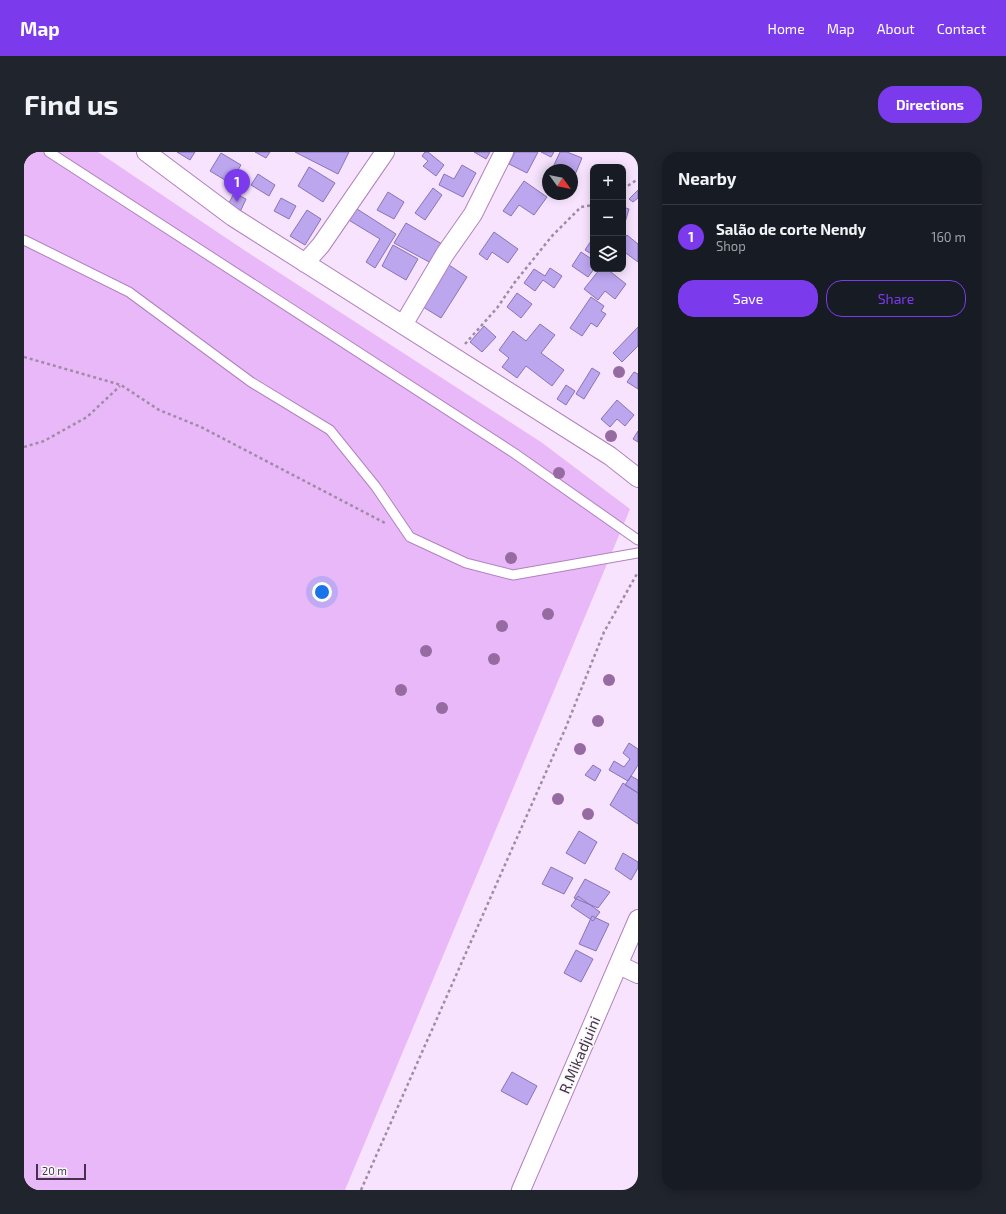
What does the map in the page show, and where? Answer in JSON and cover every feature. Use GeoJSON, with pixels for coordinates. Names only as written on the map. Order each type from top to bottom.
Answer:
{"type":"FeatureCollection","features":[{"type":"Feature","properties":{"kind":"street"},"geometry":{"type":"LineString","coordinates":[[146,152],[233,217],[610,456],[638,478]]}},
{"type":"Feature","properties":{"kind":"street"},"geometry":{"type":"LineString","coordinates":[[305,263],[321,245],[385,152]]}},
{"type":"Feature","properties":{"kind":"street"},"geometry":{"type":"LineString","coordinates":[[403,325],[445,254],[473,214],[504,152]]}},
{"type":"Feature","properties":{"kind":"street","name":"R.Mikadjuini"},"geometry":{"type":"LineString","coordinates":[[521,1190],[638,919]]}},
{"type":"Feature","properties":{"kind":"street"},"geometry":{"type":"LineString","coordinates":[[619,965],[638,974]]}},
{"type":"Feature","properties":{"kind":"lane"},"geometry":{"type":"LineString","coordinates":[[49,152],[502,444],[638,540]]}},
{"type":"Feature","properties":{"kind":"lane"},"geometry":{"type":"LineString","coordinates":[[24,240],[129,292],[251,382],[330,430],[376,487],[410,537],[466,563],[513,575],[638,553]]}},
{"type":"Feature","properties":{"kind":"path"},"geometry":{"type":"LineString","coordinates":[[626,187],[638,179]]}},
{"type":"Feature","properties":{"kind":"path"},"geometry":{"type":"LineString","coordinates":[[455,357],[497,308],[514,282],[552,236],[581,207],[590,205]]}},
{"type":"Feature","properties":{"kind":"path"},"geometry":{"type":"LineString","coordinates":[[24,357],[121,385],[159,410],[201,427],[410,537]]}},
{"type":"Feature","properties":{"kind":"path"},"geometry":{"type":"LineString","coordinates":[[24,447],[44,441],[87,417],[121,385]]}},
{"type":"Feature","properties":{"kind":"path"},"geometry":{"type":"LineString","coordinates":[[361,1190],[566,727],[604,632],[638,572]]}},
{"type":"Feature","properties":{"kind":"shaded area"},"geometry":{"type":"Polygon","coordinates":[[[24,152],[98,152],[244,250],[541,442],[630,509],[345,1190],[24,1190],[24,152]]]}},
{"type":"Feature","properties":{"kind":"building"},"geometry":{"type":"Polygon","coordinates":[[[177,152],[195,152],[190,160],[177,152]]]}},
{"type":"Feature","properties":{"kind":"building"},"geometry":{"type":"Polygon","coordinates":[[[255,152],[270,152],[266,158],[255,152]]]}},
{"type":"Feature","properties":{"kind":"building"},"geometry":{"type":"Polygon","coordinates":[[[295,152],[349,152],[338,174],[295,152]]]}},
{"type":"Feature","properties":{"kind":"building"},"geometry":{"type":"Polygon","coordinates":[[[425,152],[428,152],[444,165],[436,176],[423,166],[428,161],[422,156],[425,152]]]}},
{"type":"Feature","properties":{"kind":"building"},"geometry":{"type":"Polygon","coordinates":[[[474,152],[490,152],[486,159],[474,152]]]}},
{"type":"Feature","properties":{"kind":"building"},"geometry":{"type":"Polygon","coordinates":[[[515,152],[538,152],[527,173],[509,164],[515,152]]]}},
{"type":"Feature","properties":{"kind":"building"},"geometry":{"type":"Polygon","coordinates":[[[541,152],[554,152],[551,157],[541,152]]]}},
{"type":"Feature","properties":{"kind":"building"},"geometry":{"type":"Polygon","coordinates":[[[560,152],[567,152],[582,158],[578,168],[578,164],[554,164],[560,152]]]}},
{"type":"Feature","properties":{"kind":"building"},"geometry":{"type":"Polygon","coordinates":[[[221,153],[241,165],[230,183],[210,171],[221,153]]]}},
{"type":"Feature","properties":{"kind":"building"},"geometry":{"type":"Polygon","coordinates":[[[462,165],[476,173],[463,197],[439,185],[444,174],[454,179],[462,165]]]}},
{"type":"Feature","properties":{"kind":"building"},"geometry":{"type":"Polygon","coordinates":[[[309,167],[335,183],[323,202],[298,186],[309,167]]]}},
{"type":"Feature","properties":{"kind":"building"},"geometry":{"type":"Polygon","coordinates":[[[258,174],[275,185],[269,196],[251,185],[258,174]]]}},
{"type":"Feature","properties":{"kind":"building"},"geometry":{"type":"Polygon","coordinates":[[[524,181],[542,194],[542,200],[545,200],[534,215],[519,205],[511,216],[503,211],[524,181]]]}},
{"type":"Feature","properties":{"kind":"building"},"geometry":{"type":"Polygon","coordinates":[[[433,188],[442,195],[425,220],[415,213],[433,188]]]}},
{"type":"Feature","properties":{"kind":"building"},"geometry":{"type":"Polygon","coordinates":[[[638,190],[638,198],[633,202],[629,199],[638,190]]]}},
{"type":"Feature","properties":{"kind":"building"},"geometry":{"type":"Polygon","coordinates":[[[388,192],[404,202],[394,219],[377,210],[388,192]]]}},
{"type":"Feature","properties":{"kind":"building"},"geometry":{"type":"Polygon","coordinates":[[[234,193],[246,199],[240,212],[228,205],[234,193]]]}},
{"type":"Feature","properties":{"kind":"building"},"geometry":{"type":"Polygon","coordinates":[[[281,198],[296,206],[289,219],[274,211],[281,198]]]}},
{"type":"Feature","properties":{"kind":"building"},"geometry":{"type":"Polygon","coordinates":[[[354,207],[396,234],[375,268],[366,262],[380,239],[347,219],[354,207]]]}},
{"type":"Feature","properties":{"kind":"building"},"geometry":{"type":"Polygon","coordinates":[[[626,208],[629,209],[626,219],[626,208]]]}},
{"type":"Feature","properties":{"kind":"building"},"geometry":{"type":"Polygon","coordinates":[[[307,210],[321,219],[305,245],[290,236],[307,210]]]}},
{"type":"Feature","properties":{"kind":"building"},"geometry":{"type":"Polygon","coordinates":[[[406,223],[442,244],[431,263],[394,243],[406,223]]]}},
{"type":"Feature","properties":{"kind":"building"},"geometry":{"type":"Polygon","coordinates":[[[494,232],[518,249],[508,263],[492,252],[487,260],[479,254],[494,232]]]}},
{"type":"Feature","properties":{"kind":"building"},"geometry":{"type":"Polygon","coordinates":[[[627,235],[638,244],[638,262],[626,253],[627,235]]]}},
{"type":"Feature","properties":{"kind":"building"},"geometry":{"type":"Polygon","coordinates":[[[590,242],[590,253],[585,250],[590,242]]]}},
{"type":"Feature","properties":{"kind":"building"},"geometry":{"type":"Polygon","coordinates":[[[393,245],[418,259],[406,280],[382,266],[393,245]]]}},
{"type":"Feature","properties":{"kind":"building"},"geometry":{"type":"Polygon","coordinates":[[[581,252],[590,258],[590,272],[592,272],[588,277],[572,266],[581,252]]]}},
{"type":"Feature","properties":{"kind":"building"},"geometry":{"type":"Polygon","coordinates":[[[446,263],[467,277],[441,318],[420,305],[446,263]]]}},
{"type":"Feature","properties":{"kind":"building"},"geometry":{"type":"Polygon","coordinates":[[[550,268],[562,276],[554,288],[543,280],[535,291],[524,283],[534,269],[545,276],[550,268]]]}},
{"type":"Feature","properties":{"kind":"building"},"geometry":{"type":"Polygon","coordinates":[[[598,272],[611,272],[626,284],[615,299],[605,291],[598,300],[584,289],[598,272]]]}},
{"type":"Feature","properties":{"kind":"building"},"geometry":{"type":"Polygon","coordinates":[[[517,293],[532,304],[521,318],[507,307],[517,293]]]}},
{"type":"Feature","properties":{"kind":"building"},"geometry":{"type":"Polygon","coordinates":[[[591,297],[604,306],[601,311],[606,314],[597,327],[591,323],[582,336],[570,328],[591,297]]]}},
{"type":"Feature","properties":{"kind":"building"},"geometry":{"type":"Polygon","coordinates":[[[540,324],[555,335],[541,353],[564,370],[552,386],[526,366],[517,378],[502,367],[509,358],[499,350],[513,331],[526,341],[540,324]]]}},
{"type":"Feature","properties":{"kind":"building"},"geometry":{"type":"Polygon","coordinates":[[[484,326],[496,337],[482,352],[470,342],[484,326]]]}},
{"type":"Feature","properties":{"kind":"building"},"geometry":{"type":"Polygon","coordinates":[[[638,327],[638,346],[622,362],[613,353],[638,327]]]}},
{"type":"Feature","properties":{"kind":"building"},"geometry":{"type":"Polygon","coordinates":[[[592,368],[600,373],[584,399],[576,394],[592,368]]]}},
{"type":"Feature","properties":{"kind":"building"},"geometry":{"type":"Polygon","coordinates":[[[634,372],[638,374],[638,389],[627,382],[634,372]]]}},
{"type":"Feature","properties":{"kind":"building"},"geometry":{"type":"Polygon","coordinates":[[[566,385],[575,391],[566,405],[557,399],[566,385]]]}},
{"type":"Feature","properties":{"kind":"building"},"geometry":{"type":"Polygon","coordinates":[[[617,400],[634,415],[625,426],[617,419],[610,427],[601,419],[617,400]]]}},
{"type":"Feature","properties":{"kind":"building"},"geometry":{"type":"Polygon","coordinates":[[[638,431],[638,442],[633,439],[638,431]]]}},
{"type":"Feature","properties":{"kind":"building"},"geometry":{"type":"Polygon","coordinates":[[[629,743],[638,749],[638,765],[628,781],[609,770],[614,761],[624,767],[630,759],[623,753],[629,743]]]}},
{"type":"Feature","properties":{"kind":"building"},"geometry":{"type":"Polygon","coordinates":[[[593,765],[601,770],[595,781],[585,775],[593,765]]]}},
{"type":"Feature","properties":{"kind":"building"},"geometry":{"type":"Polygon","coordinates":[[[631,776],[638,780],[638,793],[625,785],[631,776]]]}},
{"type":"Feature","properties":{"kind":"building"},"geometry":{"type":"Polygon","coordinates":[[[623,783],[638,793],[638,824],[610,805],[623,783]]]}},
{"type":"Feature","properties":{"kind":"building"},"geometry":{"type":"Polygon","coordinates":[[[579,831],[597,842],[585,864],[566,853],[579,831]]]}},
{"type":"Feature","properties":{"kind":"building"},"geometry":{"type":"Polygon","coordinates":[[[623,853],[638,862],[638,868],[631,880],[615,869],[623,853]]]}},
{"type":"Feature","properties":{"kind":"building"},"geometry":{"type":"Polygon","coordinates":[[[551,867],[573,878],[564,894],[542,884],[551,867]]]}},
{"type":"Feature","properties":{"kind":"building"},"geometry":{"type":"Polygon","coordinates":[[[585,879],[610,892],[598,908],[574,898],[585,879]]]}},
{"type":"Feature","properties":{"kind":"building"},"geometry":{"type":"Polygon","coordinates":[[[578,896],[600,912],[593,921],[571,906],[578,896]]]}},
{"type":"Feature","properties":{"kind":"building"},"geometry":{"type":"Polygon","coordinates":[[[592,916],[609,924],[596,951],[579,944],[592,916]]]}},
{"type":"Feature","properties":{"kind":"building"},"geometry":{"type":"Polygon","coordinates":[[[576,950],[593,959],[581,982],[564,973],[576,950]]]}},
{"type":"Feature","properties":{"kind":"building"},"geometry":{"type":"Polygon","coordinates":[[[512,1072],[537,1086],[527,1105],[501,1091],[512,1072]]]}},
{"type":"Feature","properties":{"kind":"place","name":"Salão de corte Nendy"},"geometry":{"type":"Point","coordinates":[237,202]}}]}
